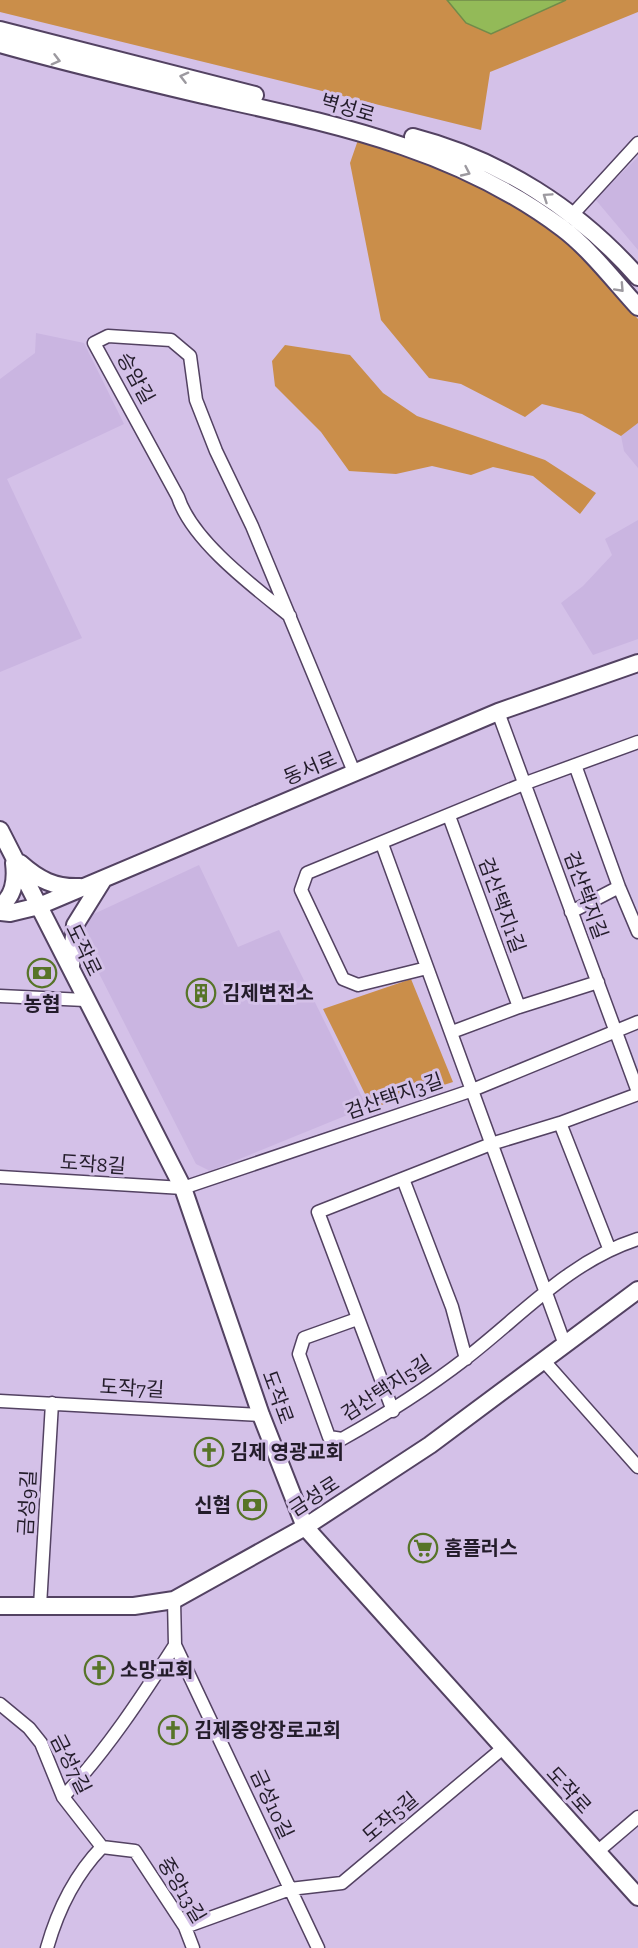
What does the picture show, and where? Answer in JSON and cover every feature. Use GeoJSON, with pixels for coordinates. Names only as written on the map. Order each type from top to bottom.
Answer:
{"type":"FeatureCollection","features":[{"type":"Feature","properties":{"kind":"main road","name":"벽성로"},"geometry":{"type":"LineString","coordinates":[[0,30],[418,138],[476,159],[526,182],[573,214],[615,251],[638,277]]}},
{"type":"Feature","properties":{"kind":"main road","name":"벽성로"},"geometry":{"type":"LineString","coordinates":[[0,44],[104,72],[314,120],[423,151],[504,189],[564,230],[638,307]]}},
{"type":"Feature","properties":{"kind":"main road","name":"동서로"},"geometry":{"type":"LineString","coordinates":[[0,912],[10,913],[39,906],[498,712],[638,663]]}},
{"type":"Feature","properties":{"kind":"main road","name":"도작로"},"geometry":{"type":"LineString","coordinates":[[0,830],[183,1188],[261,1415],[305,1527],[638,1898]]}},
{"type":"Feature","properties":{"kind":"main road"},"geometry":{"type":"LineString","coordinates":[[13,856],[35,876],[50,884],[65,888],[86,886]]}},
{"type":"Feature","properties":{"kind":"main road"},"geometry":{"type":"LineString","coordinates":[[0,906],[10,895],[15,882],[13,856]]}},
{"type":"Feature","properties":{"kind":"main road"},"geometry":{"type":"LineString","coordinates":[[71,970],[71,944],[75,925],[104,879]]}},
{"type":"Feature","properties":{"kind":"main road","name":"금성로"},"geometry":{"type":"LineString","coordinates":[[0,1606],[134,1606],[174,1600],[305,1527],[430,1445],[638,1290]]}},
{"type":"Feature","properties":{"kind":"street"},"geometry":{"type":"LineString","coordinates":[[573,214],[638,143]]}},
{"type":"Feature","properties":{"kind":"street","name":"승암길"},"geometry":{"type":"LineString","coordinates":[[290,616],[233,570],[183,511],[178,497],[94,343],[108,336],[171,340],[190,356],[196,400],[290,616],[354,772]]}},
{"type":"Feature","properties":{"kind":"street","name":"검산택지길"},"geometry":{"type":"LineString","coordinates":[[498,712],[638,1093]]}},
{"type":"Feature","properties":{"kind":"street"},"geometry":{"type":"LineString","coordinates":[[427,968],[358,984],[343,979],[301,890],[307,873],[526,783],[638,742]]}},
{"type":"Feature","properties":{"kind":"street"},"geometry":{"type":"LineString","coordinates":[[575,765],[619,887],[638,932]]}},
{"type":"Feature","properties":{"kind":"street","name":"검산택지1길"},"geometry":{"type":"LineString","coordinates":[[449,816],[519,1007]]}},
{"type":"Feature","properties":{"kind":"street"},"geometry":{"type":"LineString","coordinates":[[382,844],[452,1032],[470,1091],[565,1345]]}},
{"type":"Feature","properties":{"kind":"street"},"geometry":{"type":"LineString","coordinates":[[571,912],[619,887]]}},
{"type":"Feature","properties":{"kind":"street"},"geometry":{"type":"LineString","coordinates":[[452,1032],[519,1007],[598,982]]}},
{"type":"Feature","properties":{"kind":"street"},"geometry":{"type":"LineString","coordinates":[[0,996],[85,1000]]}},
{"type":"Feature","properties":{"kind":"street","name":"검산택지3길"},"geometry":{"type":"LineString","coordinates":[[183,1188],[470,1091],[638,1022]]}},
{"type":"Feature","properties":{"kind":"street"},"geometry":{"type":"LineString","coordinates":[[393,1411],[318,1212],[491,1144],[560,1123],[638,1093]]}},
{"type":"Feature","properties":{"kind":"street"},"geometry":{"type":"LineString","coordinates":[[560,1123],[609,1248]]}},
{"type":"Feature","properties":{"kind":"street","name":"도작8길"},"geometry":{"type":"LineString","coordinates":[[0,1177],[183,1188]]}},
{"type":"Feature","properties":{"kind":"street"},"geometry":{"type":"LineString","coordinates":[[403,1179],[453,1306],[466,1359]]}},
{"type":"Feature","properties":{"kind":"street","name":"검산택지5길"},"geometry":{"type":"LineString","coordinates":[[357,1319],[304,1338],[299,1354],[329,1437],[342,1439],[393,1411],[466,1359],[545,1291],[609,1248],[638,1239]]}},
{"type":"Feature","properties":{"kind":"street"},"geometry":{"type":"LineString","coordinates":[[544,1361],[638,1467]]}},
{"type":"Feature","properties":{"kind":"street","name":"도작7길"},"geometry":{"type":"LineString","coordinates":[[0,1401],[261,1415]]}},
{"type":"Feature","properties":{"kind":"street","name":"금성9길"},"geometry":{"type":"LineString","coordinates":[[40,1605],[52,1404]]}},
{"type":"Feature","properties":{"kind":"street","name":"금성10길"},"geometry":{"type":"LineString","coordinates":[[174,1600],[175,1645],[318,1948]]}},
{"type":"Feature","properties":{"kind":"street"},"geometry":{"type":"LineString","coordinates":[[63,1797],[90,1768],[133,1710],[175,1645]]}},
{"type":"Feature","properties":{"kind":"street","name":"금성7길"},"geometry":{"type":"LineString","coordinates":[[0,1704],[29,1728],[41,1743],[63,1797],[102,1847]]}},
{"type":"Feature","properties":{"kind":"street","name":"도작5길"},"geometry":{"type":"LineString","coordinates":[[185,1927],[290,1889],[342,1882],[502,1748]]}},
{"type":"Feature","properties":{"kind":"street"},"geometry":{"type":"LineString","coordinates":[[597,1852],[638,1817]]}},
{"type":"Feature","properties":{"kind":"street"},"geometry":{"type":"LineString","coordinates":[[47,1948],[67,1891],[86,1863],[102,1847]]}},
{"type":"Feature","properties":{"kind":"street","name":"중앙13길"},"geometry":{"type":"LineString","coordinates":[[102,1847],[135,1851],[185,1927],[193,1948]]}},
{"type":"Feature","properties":{"kind":"shaded area"},"geometry":{"type":"Polygon","coordinates":[[[0,0],[638,0],[638,12],[490,72],[481,130],[0,12],[0,0]]]}},
{"type":"Feature","properties":{"kind":"shaded area"},"geometry":{"type":"Polygon","coordinates":[[[447,0],[566,0],[491,34],[466,23],[447,0]]]}},
{"type":"Feature","properties":{"kind":"shaded area"},"geometry":{"type":"Polygon","coordinates":[[[358,140],[420,157],[506,198],[569,242],[638,319],[638,423],[621,436],[582,414],[542,404],[525,417],[461,384],[429,378],[381,320],[350,163],[358,140]]]}},
{"type":"Feature","properties":{"kind":"shaded area"},"geometry":{"type":"Polygon","coordinates":[[[638,157],[638,250],[595,199],[638,157]]]}},
{"type":"Feature","properties":{"kind":"shaded area"},"geometry":{"type":"Polygon","coordinates":[[[36,333],[84,343],[124,424],[7,479],[82,638],[0,672],[0,379],[35,353],[36,333]]]}},
{"type":"Feature","properties":{"kind":"shaded area"},"geometry":{"type":"Polygon","coordinates":[[[285,345],[350,355],[383,393],[417,416],[545,460],[596,493],[580,514],[533,476],[493,467],[471,475],[432,466],[396,474],[349,471],[321,432],[275,386],[272,361],[285,345]]]}},
{"type":"Feature","properties":{"kind":"shaded area"},"geometry":{"type":"Polygon","coordinates":[[[638,423],[638,468],[624,451],[621,436],[638,423]]]}},
{"type":"Feature","properties":{"kind":"shaded area"},"geometry":{"type":"Polygon","coordinates":[[[638,520],[638,639],[593,655],[561,603],[583,586],[612,555],[605,539],[638,520]]]}},
{"type":"Feature","properties":{"kind":"shaded area"},"geometry":{"type":"Polygon","coordinates":[[[199,865],[238,947],[279,930],[367,1107],[210,1171],[196,1164],[81,938],[83,919],[199,865]]]}},
{"type":"Feature","properties":{"kind":"shaded area"},"geometry":{"type":"Polygon","coordinates":[[[411,979],[453,1082],[372,1108],[323,1009],[411,979]]]}},
{"type":"Feature","properties":{"kind":"place","name":"농협"},"geometry":{"type":"Point","coordinates":[42,973]}},
{"type":"Feature","properties":{"kind":"place","name":"김제변전소"},"geometry":{"type":"Point","coordinates":[201,993]}},
{"type":"Feature","properties":{"kind":"place","name":"김제 영광교회"},"geometry":{"type":"Point","coordinates":[209,1452]}},
{"type":"Feature","properties":{"kind":"place","name":"신협"},"geometry":{"type":"Point","coordinates":[252,1505]}},
{"type":"Feature","properties":{"kind":"place","name":"홈플러스"},"geometry":{"type":"Point","coordinates":[423,1548]}},
{"type":"Feature","properties":{"kind":"place","name":"소망교회"},"geometry":{"type":"Point","coordinates":[99,1670]}},
{"type":"Feature","properties":{"kind":"place","name":"김제중앙장로교회"},"geometry":{"type":"Point","coordinates":[173,1730]}}]}
